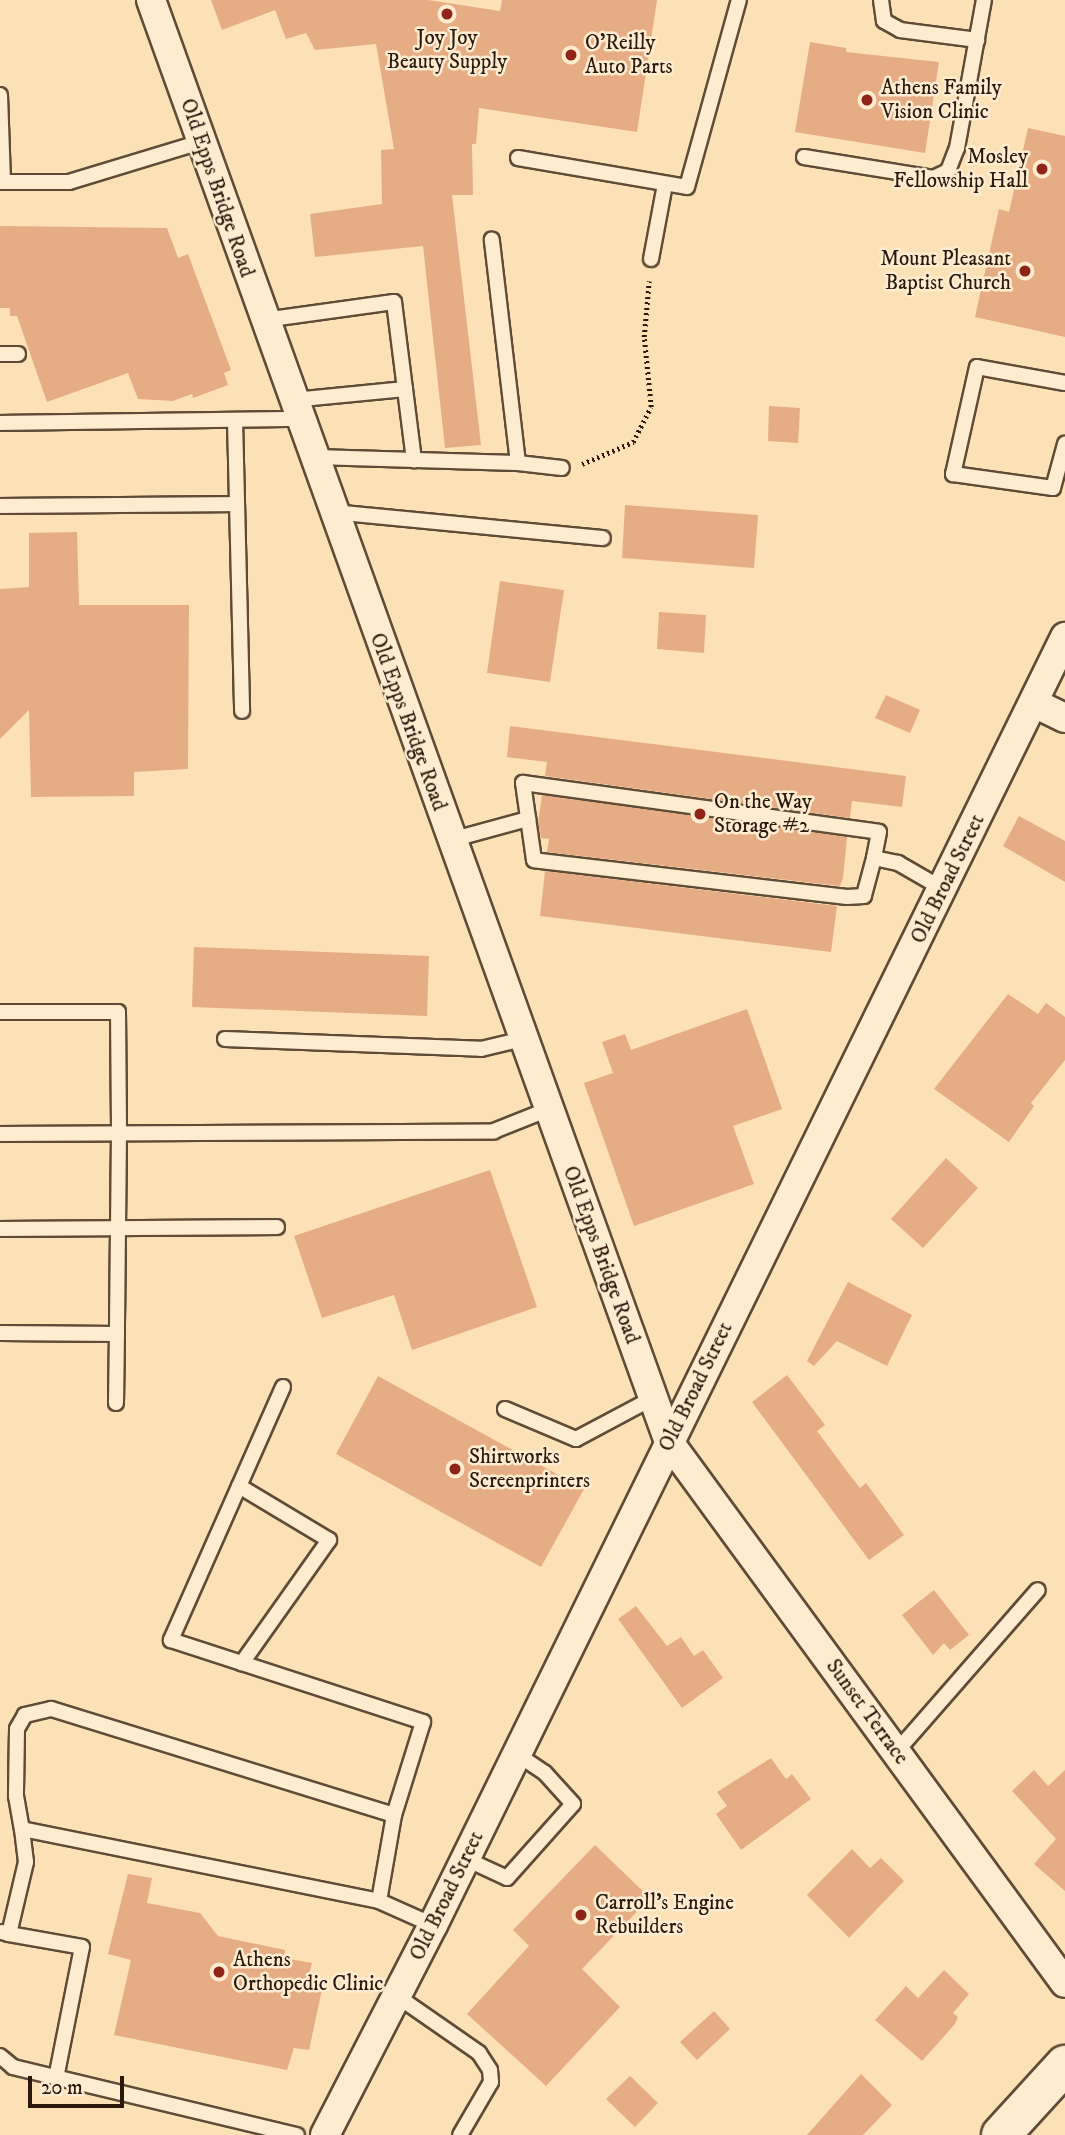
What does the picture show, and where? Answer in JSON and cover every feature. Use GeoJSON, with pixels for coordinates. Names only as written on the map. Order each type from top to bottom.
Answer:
{"type":"FeatureCollection","features":[{"type":"Feature","properties":{"kind":"street","name":"Old Epps Bridge Road"},"geometry":{"type":"LineString","coordinates":[[151,0],[331,511],[669,1442]]}},
{"type":"Feature","properties":{"kind":"street","name":"Old Broad Street"},"geometry":{"type":"LineString","coordinates":[[325,2135],[433,1926],[1065,637]]}},
{"type":"Feature","properties":{"kind":"street"},"geometry":{"type":"LineString","coordinates":[[1034,703],[1065,718]]}},
{"type":"Feature","properties":{"kind":"street","name":"Sunset Terrace"},"geometry":{"type":"LineString","coordinates":[[669,1442],[1065,1983]]}},
{"type":"Feature","properties":{"kind":"street"},"geometry":{"type":"LineString","coordinates":[[1001,2135],[1065,2065]]}},
{"type":"Feature","properties":{"kind":"lane"},"geometry":{"type":"LineString","coordinates":[[518,158],[687,187],[739,0]]}},
{"type":"Feature","properties":{"kind":"lane"},"geometry":{"type":"LineString","coordinates":[[881,0],[884,21],[900,30],[977,40]]}},
{"type":"Feature","properties":{"kind":"lane"},"geometry":{"type":"LineString","coordinates":[[804,156],[933,178],[948,171],[957,148],[984,0]]}},
{"type":"Feature","properties":{"kind":"lane"},"geometry":{"type":"LineString","coordinates":[[0,95],[2,182],[69,181],[201,142]]}},
{"type":"Feature","properties":{"kind":"lane"},"geometry":{"type":"LineString","coordinates":[[651,259],[665,184]]}},
{"type":"Feature","properties":{"kind":"lane"},"geometry":{"type":"LineString","coordinates":[[492,240],[518,463]]}},
{"type":"Feature","properties":{"kind":"lane"},"geometry":{"type":"LineString","coordinates":[[264,320],[394,302],[414,460]]}},
{"type":"Feature","properties":{"kind":"lane"},"geometry":{"type":"LineString","coordinates":[[0,354],[18,354]]}},
{"type":"Feature","properties":{"kind":"lane"},"geometry":{"type":"LineString","coordinates":[[1065,383],[977,367],[953,474],[1053,488],[1065,444]]}},
{"type":"Feature","properties":{"kind":"lane"},"geometry":{"type":"LineString","coordinates":[[0,423],[235,419],[405,388]]}},
{"type":"Feature","properties":{"kind":"lane"},"geometry":{"type":"LineString","coordinates":[[235,419],[242,711]]}},
{"type":"Feature","properties":{"kind":"lane"},"geometry":{"type":"LineString","coordinates":[[312,456],[518,463],[562,468]]}},
{"type":"Feature","properties":{"kind":"lane"},"geometry":{"type":"LineString","coordinates":[[0,506],[236,505]]}},
{"type":"Feature","properties":{"kind":"lane"},"geometry":{"type":"LineString","coordinates":[[331,511],[603,538]]}},
{"type":"Feature","properties":{"kind":"lane"},"geometry":{"type":"LineString","coordinates":[[523,783],[879,832],[874,858],[864,897],[534,860],[523,783]]}},
{"type":"Feature","properties":{"kind":"lane"},"geometry":{"type":"LineString","coordinates":[[451,840],[528,819]]}},
{"type":"Feature","properties":{"kind":"lane"},"geometry":{"type":"LineString","coordinates":[[874,858],[898,863],[943,889]]}},
{"type":"Feature","properties":{"kind":"lane"},"geometry":{"type":"LineString","coordinates":[[0,1012],[118,1012],[119,1230],[116,1403]]}},
{"type":"Feature","properties":{"kind":"lane"},"geometry":{"type":"LineString","coordinates":[[225,1039],[481,1049],[523,1039]]}},
{"type":"Feature","properties":{"kind":"lane"},"geometry":{"type":"LineString","coordinates":[[0,1133],[494,1131],[549,1110]]}},
{"type":"Feature","properties":{"kind":"lane"},"geometry":{"type":"LineString","coordinates":[[0,1229],[277,1227]]}},
{"type":"Feature","properties":{"kind":"lane"},"geometry":{"type":"LineString","coordinates":[[0,1333],[117,1334]]}},
{"type":"Feature","properties":{"kind":"lane"},"geometry":{"type":"LineString","coordinates":[[283,1387],[171,1640],[423,1722],[394,1815],[379,1902]]}},
{"type":"Feature","properties":{"kind":"lane"},"geometry":{"type":"LineString","coordinates":[[505,1409],[576,1439],[653,1398]]}},
{"type":"Feature","properties":{"kind":"lane"},"geometry":{"type":"LineString","coordinates":[[239,1486],[329,1540],[242,1663]]}},
{"type":"Feature","properties":{"kind":"lane"},"geometry":{"type":"LineString","coordinates":[[896,1752],[1038,1590]]}},
{"type":"Feature","properties":{"kind":"lane"},"geometry":{"type":"LineString","coordinates":[[56,2078],[82,1947],[4,1933],[26,1862],[16,1796],[17,1729],[25,1716],[37,1709],[51,1709],[394,1815]]}},
{"type":"Feature","properties":{"kind":"lane"},"geometry":{"type":"LineString","coordinates":[[466,1858],[507,1878],[573,1804],[545,1773],[517,1754]]}},
{"type":"Feature","properties":{"kind":"lane"},"geometry":{"type":"LineString","coordinates":[[22,1829],[379,1902],[433,1926]]}},
{"type":"Feature","properties":{"kind":"lane"},"geometry":{"type":"LineString","coordinates":[[397,1996],[480,2053],[490,2070],[491,2082],[460,2135]]}},
{"type":"Feature","properties":{"kind":"lane"},"geometry":{"type":"LineString","coordinates":[[0,2056],[13,2067],[297,2135]]}},
{"type":"Feature","properties":{"kind":"path"},"geometry":{"type":"LineString","coordinates":[[562,468],[598,460],[633,442],[651,407],[644,337],[651,259]]}},
{"type":"Feature","properties":{"kind":"building"},"geometry":{"type":"Polygon","coordinates":[[[211,0],[428,0],[500,11],[502,0],[657,0],[637,132],[479,108],[476,144],[472,144],[473,195],[452,195],[481,445],[445,448],[423,246],[315,257],[310,214],[382,204],[381,150],[394,149],[376,44],[315,50],[306,33],[286,39],[275,10],[222,30],[211,0]]]}},
{"type":"Feature","properties":{"kind":"building","name":"Athens Family Vision Clinic"},"geometry":{"type":"Polygon","coordinates":[[[810,42],[846,48],[846,52],[939,62],[925,153],[795,132],[810,42]]]}},
{"type":"Feature","properties":{"kind":"building","name":"Mount Pleasant Baptist Church"},"geometry":{"type":"Polygon","coordinates":[[[1028,128],[1065,136],[1065,337],[975,317],[999,209],[1009,212],[1028,128]]]}},
{"type":"Feature","properties":{"kind":"building"},"geometry":{"type":"Polygon","coordinates":[[[0,226],[167,228],[178,258],[188,254],[231,370],[224,373],[228,385],[193,398],[192,394],[173,401],[138,399],[128,373],[47,402],[17,316],[10,316],[10,308],[0,308],[0,226]]]}},
{"type":"Feature","properties":{"kind":"building"},"geometry":{"type":"Polygon","coordinates":[[[769,406],[800,408],[798,443],[768,441],[769,406]]]}},
{"type":"Feature","properties":{"kind":"building"},"geometry":{"type":"Polygon","coordinates":[[[625,505],[758,515],[754,568],[622,558],[625,505]]]}},
{"type":"Feature","properties":{"kind":"building"},"geometry":{"type":"Polygon","coordinates":[[[77,532],[79,605],[189,605],[188,769],[134,772],[134,796],[31,797],[29,710],[0,739],[0,589],[29,587],[29,533],[77,532]]]}},
{"type":"Feature","properties":{"kind":"building"},"geometry":{"type":"Polygon","coordinates":[[[500,581],[564,590],[550,682],[487,673],[500,581]]]}},
{"type":"Feature","properties":{"kind":"building"},"geometry":{"type":"Polygon","coordinates":[[[659,612],[706,615],[704,653],[657,649],[659,612]]]}},
{"type":"Feature","properties":{"kind":"building"},"geometry":{"type":"Polygon","coordinates":[[[886,695],[920,710],[910,733],[875,718],[886,695]]]}},
{"type":"Feature","properties":{"kind":"building"},"geometry":{"type":"Polygon","coordinates":[[[510,726],[906,776],[902,807],[852,801],[850,818],[545,776],[547,762],[507,757],[510,726]]]}},
{"type":"Feature","properties":{"kind":"building"},"geometry":{"type":"Polygon","coordinates":[[[542,795],[847,837],[843,878],[840,886],[547,852],[549,839],[541,838],[538,823],[542,795]]]}},
{"type":"Feature","properties":{"kind":"building"},"geometry":{"type":"Polygon","coordinates":[[[1019,816],[1065,841],[1065,882],[1003,846],[1019,816]]]}},
{"type":"Feature","properties":{"kind":"building"},"geometry":{"type":"Polygon","coordinates":[[[545,871],[837,906],[831,952],[540,916],[545,871]]]}},
{"type":"Feature","properties":{"kind":"building"},"geometry":{"type":"Polygon","coordinates":[[[194,947],[429,956],[427,1016],[192,1007],[194,947]]]}},
{"type":"Feature","properties":{"kind":"building"},"geometry":{"type":"Polygon","coordinates":[[[1008,994],[1038,1014],[1046,1003],[1065,1017],[1065,1060],[1031,1103],[1034,1106],[1009,1142],[934,1089],[1008,994]]]}},
{"type":"Feature","properties":{"kind":"building"},"geometry":{"type":"Polygon","coordinates":[[[747,1009],[782,1109],[733,1126],[754,1184],[634,1226],[584,1083],[613,1073],[602,1042],[625,1034],[631,1050],[747,1009]]]}},
{"type":"Feature","properties":{"kind":"building"},"geometry":{"type":"Polygon","coordinates":[[[946,1158],[978,1188],[923,1248],[891,1219],[946,1158]]]}},
{"type":"Feature","properties":{"kind":"building"},"geometry":{"type":"Polygon","coordinates":[[[490,1170],[537,1307],[412,1350],[394,1295],[322,1318],[294,1236],[490,1170]]]}},
{"type":"Feature","properties":{"kind":"building"},"geometry":{"type":"Polygon","coordinates":[[[848,1282],[912,1315],[887,1366],[837,1341],[814,1366],[807,1361],[848,1282]]]}},
{"type":"Feature","properties":{"kind":"building"},"geometry":{"type":"Polygon","coordinates":[[[787,1375],[825,1425],[817,1431],[860,1488],[866,1483],[904,1535],[869,1560],[752,1402],[787,1375]]]}},
{"type":"Feature","properties":{"kind":"building","name":"Shirtworks Screenprinters"},"geometry":{"type":"Polygon","coordinates":[[[378,1376],[584,1489],[541,1567],[336,1454],[378,1376]]]}},
{"type":"Feature","properties":{"kind":"building"},"geometry":{"type":"Polygon","coordinates":[[[934,1590],[969,1635],[950,1650],[944,1643],[933,1655],[902,1615],[934,1590]]]}},
{"type":"Feature","properties":{"kind":"building"},"geometry":{"type":"Polygon","coordinates":[[[636,1606],[667,1646],[681,1637],[694,1656],[703,1650],[723,1678],[682,1708],[618,1619],[636,1606]]]}},
{"type":"Feature","properties":{"kind":"building"},"geometry":{"type":"Polygon","coordinates":[[[771,1758],[786,1779],[792,1774],[811,1799],[741,1850],[716,1814],[727,1806],[717,1792],[771,1758]]]}},
{"type":"Feature","properties":{"kind":"building"},"geometry":{"type":"Polygon","coordinates":[[[1034,1770],[1048,1786],[1065,1770],[1065,1891],[1034,1864],[1056,1839],[1012,1791],[1034,1770]]]}},
{"type":"Feature","properties":{"kind":"building"},"geometry":{"type":"Polygon","coordinates":[[[595,1845],[650,1898],[582,1969],[620,2007],[546,2086],[467,2014],[529,1946],[513,1930],[595,1845]]]}},
{"type":"Feature","properties":{"kind":"building"},"geometry":{"type":"Polygon","coordinates":[[[852,1849],[870,1868],[881,1858],[904,1881],[849,1938],[807,1895],[852,1849]]]}},
{"type":"Feature","properties":{"kind":"building","name":"Athens Orthopedic Clinic"},"geometry":{"type":"Polygon","coordinates":[[[128,1874],[152,1878],[147,1903],[200,1913],[218,1936],[285,1950],[284,1958],[312,1963],[308,1980],[323,1985],[309,2050],[294,2048],[287,2070],[114,2035],[131,1960],[108,1954],[128,1874]]]}},
{"type":"Feature","properties":{"kind":"building"},"geometry":{"type":"Polygon","coordinates":[[[944,1970],[969,1994],[953,2013],[958,2017],[955,2024],[922,2061],[875,2020],[906,1986],[918,1998],[944,1970]]]}},
{"type":"Feature","properties":{"kind":"building"},"geometry":{"type":"Polygon","coordinates":[[[714,2011],[730,2029],[697,2060],[680,2042],[714,2011]]]}},
{"type":"Feature","properties":{"kind":"building"},"geometry":{"type":"Polygon","coordinates":[[[861,2074],[892,2105],[863,2135],[807,2135],[861,2074]]]}},
{"type":"Feature","properties":{"kind":"building"},"geometry":{"type":"Polygon","coordinates":[[[630,2076],[658,2103],[635,2127],[606,2099],[630,2076]]]}},
{"type":"Feature","properties":{"kind":"place","name":"Joy Joy Beauty Supply"},"geometry":{"type":"Point","coordinates":[447,14]}},
{"type":"Feature","properties":{"kind":"place","name":"O'Reilly Auto Parts"},"geometry":{"type":"Point","coordinates":[571,55]}},
{"type":"Feature","properties":{"kind":"place","name":"Athens Family Vision Clinic"},"geometry":{"type":"Point","coordinates":[867,100]}},
{"type":"Feature","properties":{"kind":"place","name":"Mosley Fellowship Hall"},"geometry":{"type":"Point","coordinates":[1042,169]}},
{"type":"Feature","properties":{"kind":"place","name":"Mount Pleasant Baptist Church"},"geometry":{"type":"Point","coordinates":[1025,271]}},
{"type":"Feature","properties":{"kind":"place","name":"On the Way Storage #2"},"geometry":{"type":"Point","coordinates":[700,814]}},
{"type":"Feature","properties":{"kind":"place","name":"Shirtworks Screenprinters"},"geometry":{"type":"Point","coordinates":[455,1469]}},
{"type":"Feature","properties":{"kind":"place","name":"Carroll's Engine Rebuilders"},"geometry":{"type":"Point","coordinates":[581,1915]}},
{"type":"Feature","properties":{"kind":"place","name":"Athens Orthopedic Clinic"},"geometry":{"type":"Point","coordinates":[219,1972]}}]}
